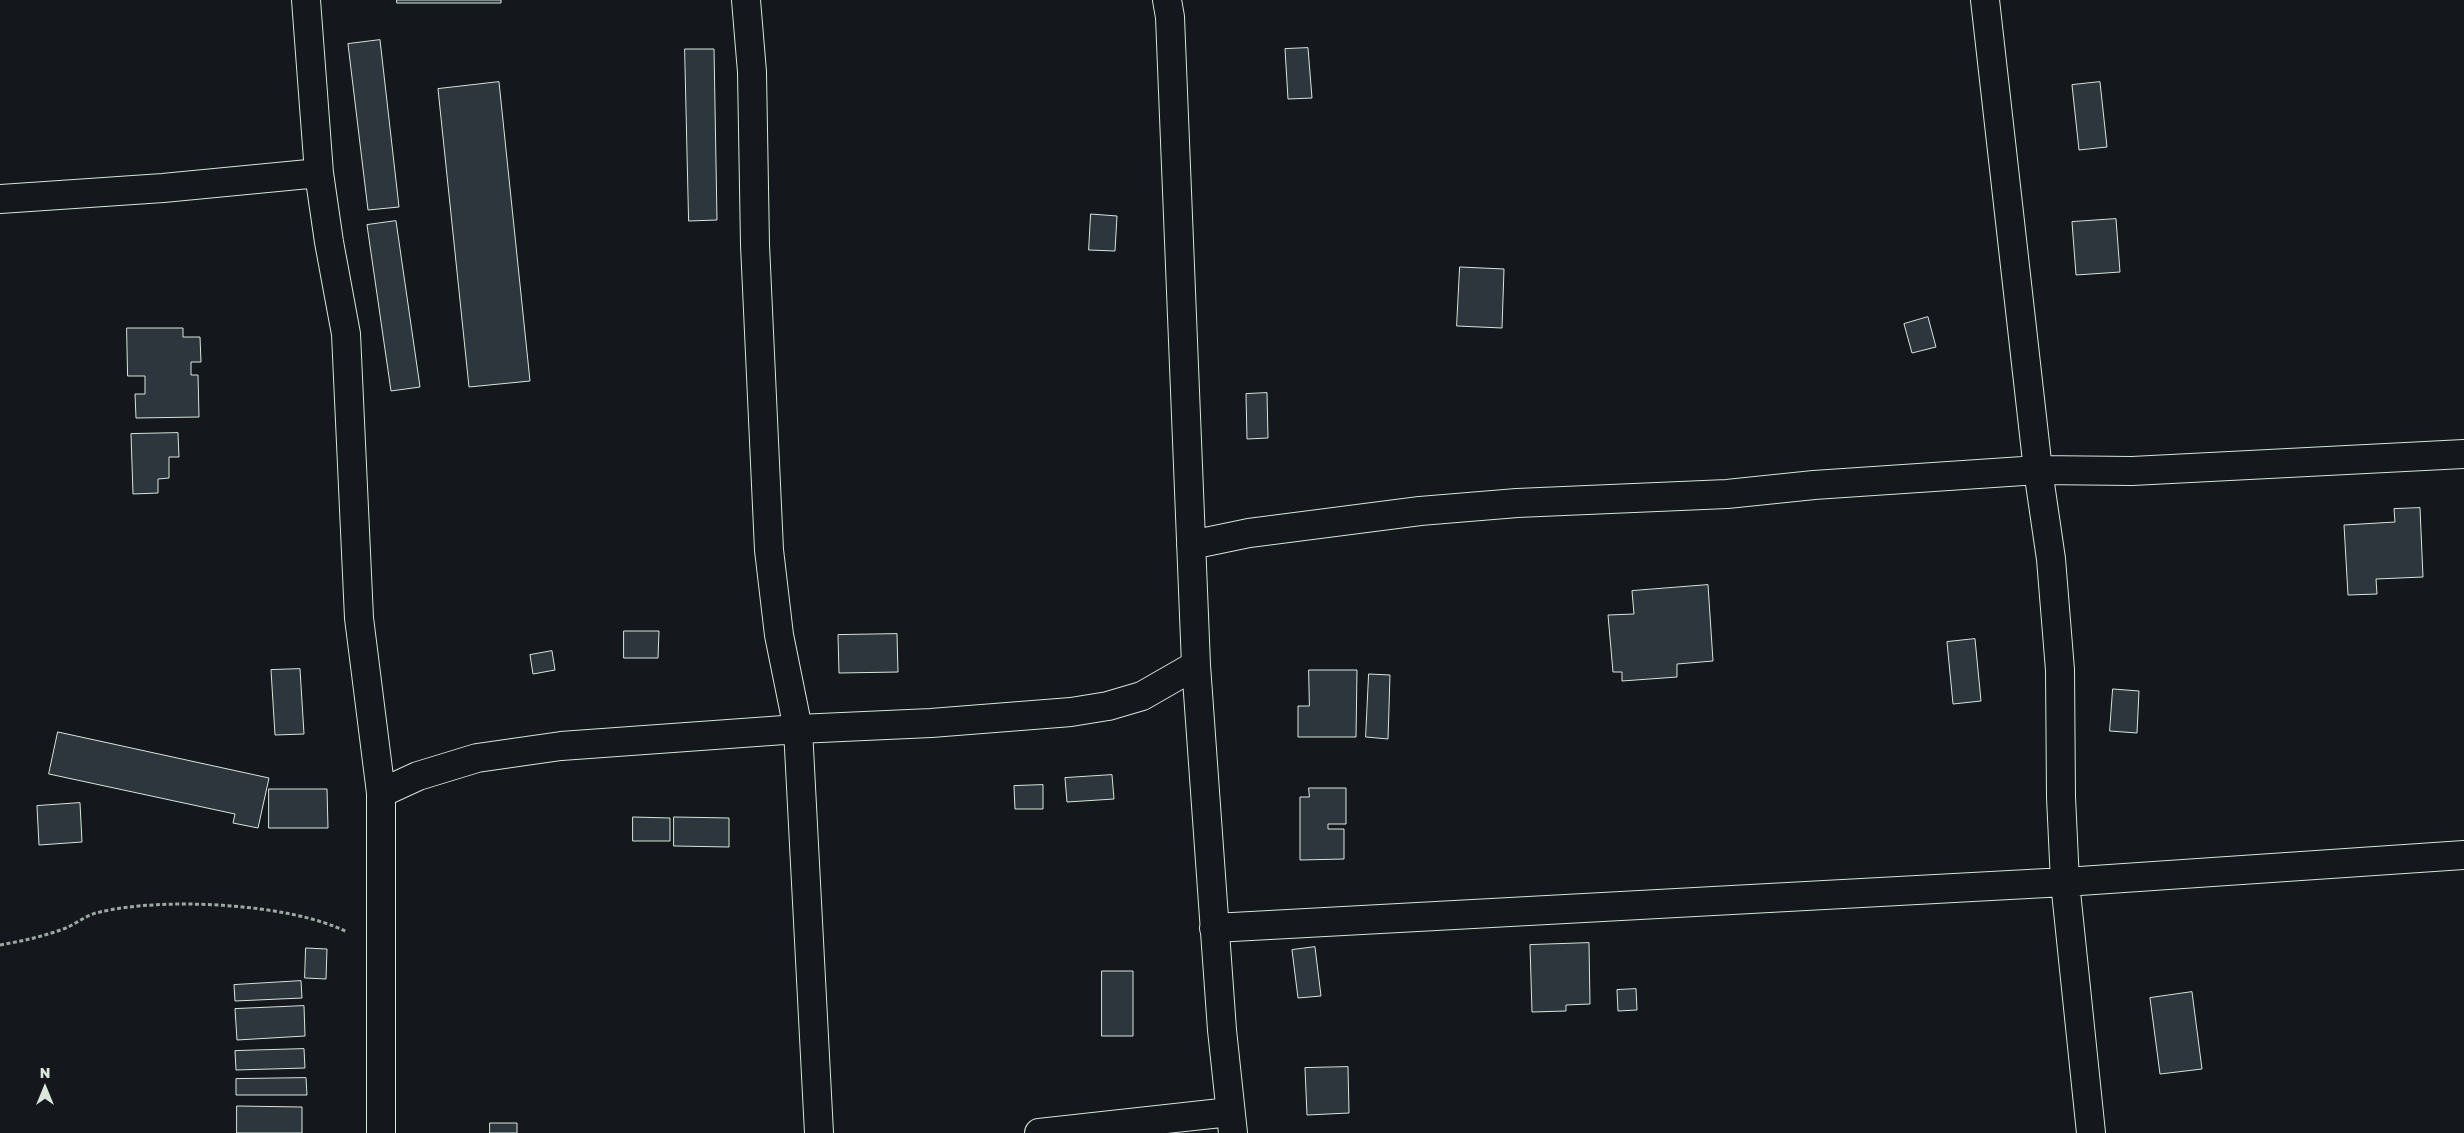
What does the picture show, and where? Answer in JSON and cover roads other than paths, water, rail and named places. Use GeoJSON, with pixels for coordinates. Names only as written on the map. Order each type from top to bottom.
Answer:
{"type":"FeatureCollection","features":[{"type":"Feature","properties":{"kind":"street"},"geometry":{"type":"LineString","coordinates":[[306,0],[319,173],[328,242],[346,334],[359,618],[381,794],[381,1133]]}},
{"type":"Feature","properties":{"kind":"street"},"geometry":{"type":"LineString","coordinates":[[746,0],[752,72],[755,245],[769,550],[779,635],[798,729],[819,1133]]}},
{"type":"Feature","properties":{"kind":"street"},"geometry":{"type":"LineString","coordinates":[[1039,1133],[1231,1123],[1214,928],[1196,665],[1170,17],[1167,0]]}},
{"type":"Feature","properties":{"kind":"street"},"geometry":{"type":"LineString","coordinates":[[1985,0],[2038,470],[2051,559],[2060,670],[2061,797],[2065,882],[2091,1133]]}},
{"type":"Feature","properties":{"kind":"street"},"geometry":{"type":"LineString","coordinates":[[0,199],[163,188],[319,173]]}},
{"type":"Feature","properties":{"kind":"street"},"geometry":{"type":"LineString","coordinates":[[1190,546],[1249,533],[1517,503],[1727,494],[1814,485],[2038,470],[2132,471],[2464,454]]}},
{"type":"Feature","properties":{"kind":"street"},"geometry":{"type":"LineString","coordinates":[[381,794],[418,776],[477,758],[561,746],[798,729],[931,723],[1071,712],[1108,706],[1142,696],[1196,665]]}},
{"type":"Feature","properties":{"kind":"street"},"geometry":{"type":"LineString","coordinates":[[1214,928],[2065,882],[2464,855]]}}]}
